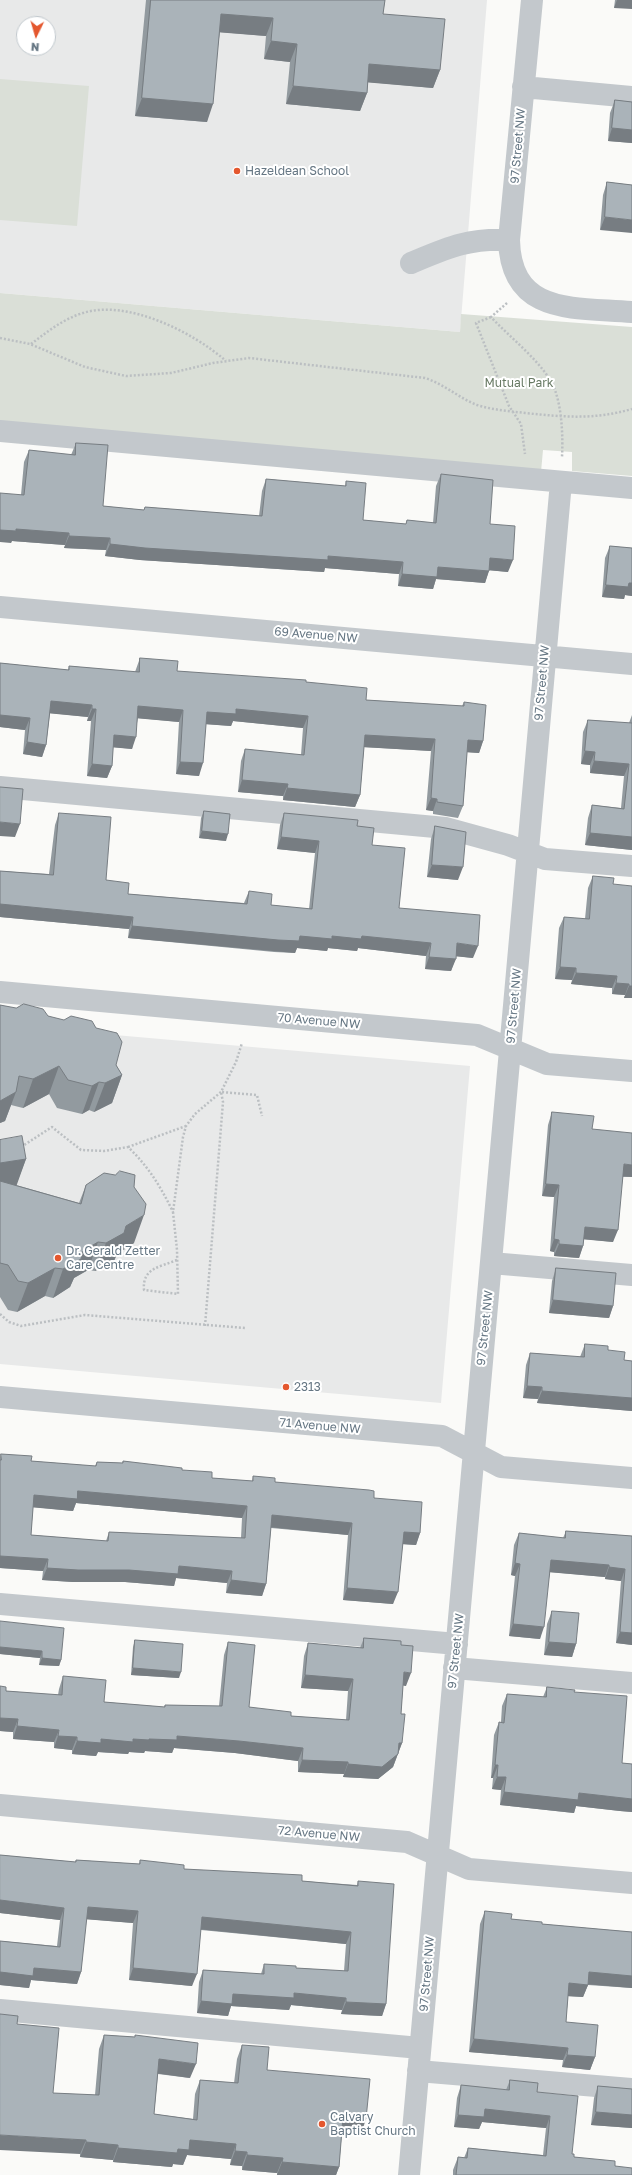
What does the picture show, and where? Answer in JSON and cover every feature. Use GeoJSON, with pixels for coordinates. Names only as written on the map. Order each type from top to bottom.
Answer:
{"type":"FeatureCollection","features":[{"type":"Feature","properties":{"kind":"street","name":"97 Street NW"},"geometry":{"type":"LineString","coordinates":[[517,295],[516,277],[511,263],[509,240],[532,0]]}},
{"type":"Feature","properties":{"kind":"street"},"geometry":{"type":"LineString","coordinates":[[523,87],[632,97]]}},
{"type":"Feature","properties":{"kind":"street"},"geometry":{"type":"LineString","coordinates":[[411,263],[454,246],[485,239],[509,240]]}},
{"type":"Feature","properties":{"kind":"street"},"geometry":{"type":"LineString","coordinates":[[517,295],[562,306],[632,312]]}},
{"type":"Feature","properties":{"kind":"street"},"geometry":{"type":"LineString","coordinates":[[0,432],[632,488]]}},
{"type":"Feature","properties":{"kind":"street","name":"97 Street NW"},"geometry":{"type":"LineString","coordinates":[[409,2175],[436,1855],[457,1644],[544,656],[561,482]]}},
{"type":"Feature","properties":{"kind":"street","name":"69 Avenue NW"},"geometry":{"type":"LineString","coordinates":[[0,607],[632,664]]}},
{"type":"Feature","properties":{"kind":"street"},"geometry":{"type":"LineString","coordinates":[[0,787],[446,828],[527,852],[545,859],[632,866]]}},
{"type":"Feature","properties":{"kind":"street","name":"70 Avenue NW"},"geometry":{"type":"LineString","coordinates":[[0,992],[477,1035],[547,1064],[632,1071]]}},
{"type":"Feature","properties":{"kind":"street"},"geometry":{"type":"LineString","coordinates":[[491,1263],[632,1275]]}},
{"type":"Feature","properties":{"kind":"street","name":"71 Avenue NW"},"geometry":{"type":"LineString","coordinates":[[0,1397],[442,1436],[501,1467],[632,1478]]}},
{"type":"Feature","properties":{"kind":"street"},"geometry":{"type":"LineString","coordinates":[[0,1604],[457,1644]]}},
{"type":"Feature","properties":{"kind":"street"},"geometry":{"type":"LineString","coordinates":[[454,1668],[632,1683]]}},
{"type":"Feature","properties":{"kind":"street","name":"72 Avenue NW"},"geometry":{"type":"LineString","coordinates":[[0,1805],[407,1842],[469,1869],[632,1883]]}},
{"type":"Feature","properties":{"kind":"street"},"geometry":{"type":"LineString","coordinates":[[0,2010],[420,2048]]}},
{"type":"Feature","properties":{"kind":"street"},"geometry":{"type":"LineString","coordinates":[[418,2070],[632,2089]]}},
{"type":"Feature","properties":{"kind":"path"},"geometry":{"type":"LineString","coordinates":[[517,295],[490,317],[476,323],[511,411],[521,424],[523,435],[524,479]]}},
{"type":"Feature","properties":{"kind":"path"},"geometry":{"type":"LineString","coordinates":[[30,344],[66,320],[84,313],[101,309],[159,320],[208,345],[226,361]]}},
{"type":"Feature","properties":{"kind":"path"},"geometry":{"type":"LineString","coordinates":[[490,317],[542,370],[556,392],[563,445],[561,482]]}},
{"type":"Feature","properties":{"kind":"path"},"geometry":{"type":"LineString","coordinates":[[0,338],[30,344],[85,367],[126,376],[171,373],[226,361],[249,358],[411,375],[439,382],[475,404],[493,410],[587,418],[632,409]]}},
{"type":"Feature","properties":{"kind":"path"},"geometry":{"type":"LineString","coordinates":[[177,1260],[150,1271],[143,1281],[144,1290],[178,1294],[177,1260],[173,1212],[186,1126],[195,1114],[221,1092],[236,1062],[242,1043]]}},
{"type":"Feature","properties":{"kind":"path"},"geometry":{"type":"LineString","coordinates":[[221,1092],[257,1095],[262,1116]]}},
{"type":"Feature","properties":{"kind":"path"},"geometry":{"type":"LineString","coordinates":[[205,1326],[223,1102],[221,1092]]}},
{"type":"Feature","properties":{"kind":"path"},"geometry":{"type":"LineString","coordinates":[[19,1147],[52,1127],[81,1150],[104,1151],[128,1147],[186,1126]]}},
{"type":"Feature","properties":{"kind":"path"},"geometry":{"type":"LineString","coordinates":[[128,1147],[146,1166],[158,1182],[173,1212]]}},
{"type":"Feature","properties":{"kind":"path"},"geometry":{"type":"LineString","coordinates":[[0,1314],[9,1322],[21,1326],[85,1316],[245,1328]]}},
{"type":"Feature","properties":{"kind":"shaded area","name":"Hazeldean School"},"geometry":{"type":"Polygon","coordinates":[[[0,0],[487,0],[460,332],[0,293],[0,0]]]}},
{"type":"Feature","properties":{"kind":"shaded area"},"geometry":{"type":"Polygon","coordinates":[[[0,1025],[470,1066],[441,1403],[0,1364],[0,1025]]]}},
{"type":"Feature","properties":{"kind":"green space"},"geometry":{"type":"Polygon","coordinates":[[[0,79],[89,86],[77,226],[0,220],[0,79]]]}},
{"type":"Feature","properties":{"kind":"green space","name":"Mutual Park"},"geometry":{"type":"Polygon","coordinates":[[[0,293],[460,332],[461,314],[632,327],[632,476],[572,471],[572,452],[543,450],[541,472],[0,423],[0,293]]]}},
{"type":"Feature","properties":{"kind":"building"},"geometry":{"type":"Polygon","coordinates":[[[151,0],[385,0],[383,14],[445,19],[440,70],[369,64],[367,93],[293,86],[297,44],[271,41],[273,18],[221,14],[213,104],[142,98],[151,0]]]}},
{"type":"Feature","properties":{"kind":"building"},"geometry":{"type":"Polygon","coordinates":[[[615,100],[632,102],[632,130],[612,128],[615,100]]]}},
{"type":"Feature","properties":{"kind":"building"},"geometry":{"type":"Polygon","coordinates":[[[607,182],[632,185],[632,220],[605,217],[607,182]]]}},
{"type":"Feature","properties":{"kind":"building"},"geometry":{"type":"Polygon","coordinates":[[[76,443],[108,445],[103,506],[144,510],[145,507],[262,516],[266,479],[346,486],[346,481],[366,483],[363,520],[406,524],[407,520],[436,523],[441,474],[493,480],[490,524],[515,526],[513,560],[490,558],[489,571],[438,567],[437,577],[402,574],[403,562],[328,556],[328,560],[145,548],[110,544],[110,538],[69,536],[69,533],[16,529],[16,531],[0,530],[0,493],[24,495],[29,450],[75,455],[76,443]]]}},
{"type":"Feature","properties":{"kind":"building"},"geometry":{"type":"Polygon","coordinates":[[[610,546],[632,548],[632,583],[629,583],[628,587],[606,585],[610,546]]]}},
{"type":"Feature","properties":{"kind":"building"},"geometry":{"type":"Polygon","coordinates":[[[140,658],[178,661],[177,671],[306,680],[306,682],[367,688],[366,700],[464,706],[464,702],[486,705],[483,741],[468,740],[463,806],[437,802],[437,799],[431,798],[435,739],[365,735],[360,795],[287,788],[288,784],[242,780],[245,749],[304,755],[308,716],[236,709],[236,714],[207,712],[203,763],[180,762],[183,710],[138,706],[136,737],[114,735],[112,766],[92,764],[96,709],[92,709],[92,705],[51,701],[46,745],[27,742],[30,718],[0,715],[0,663],[69,670],[69,666],[139,672],[140,658]]]}},
{"type":"Feature","properties":{"kind":"building"},"geometry":{"type":"Polygon","coordinates":[[[588,720],[632,723],[632,837],[590,833],[592,805],[624,809],[629,764],[594,761],[595,752],[585,751],[588,720]]]}},
{"type":"Feature","properties":{"kind":"building"},"geometry":{"type":"Polygon","coordinates":[[[0,787],[23,789],[20,824],[0,822],[0,787]]]}},
{"type":"Feature","properties":{"kind":"building"},"geometry":{"type":"Polygon","coordinates":[[[204,811],[230,814],[228,834],[202,831],[204,811]]]}},
{"type":"Feature","properties":{"kind":"building"},"geometry":{"type":"Polygon","coordinates":[[[59,813],[111,817],[106,880],[129,883],[128,894],[247,904],[249,891],[272,894],[271,905],[312,909],[319,841],[281,837],[284,813],[358,820],[357,826],[374,828],[372,845],[405,848],[399,908],[480,915],[478,946],[457,943],[456,959],[429,957],[431,943],[362,936],[361,939],[332,936],[332,939],[300,936],[299,941],[278,940],[132,926],[133,917],[0,904],[0,871],[53,875],[59,813]]]}},
{"type":"Feature","properties":{"kind":"building"},"geometry":{"type":"Polygon","coordinates":[[[435,826],[466,832],[463,867],[432,865],[435,826]]]}},
{"type":"Feature","properties":{"kind":"building"},"geometry":{"type":"Polygon","coordinates":[[[593,876],[614,878],[613,884],[632,886],[632,986],[629,986],[629,984],[616,983],[617,976],[576,973],[576,968],[560,967],[564,917],[589,919],[593,876]]]}},
{"type":"Feature","properties":{"kind":"building"},"geometry":{"type":"Polygon","coordinates":[[[24,1004],[43,1009],[48,1016],[64,1020],[71,1016],[92,1021],[96,1028],[117,1033],[122,1042],[116,1065],[122,1075],[105,1083],[99,1082],[92,1086],[68,1080],[59,1066],[33,1079],[19,1076],[16,1092],[0,1101],[0,1005],[16,1008],[24,1004]]]}},
{"type":"Feature","properties":{"kind":"building"},"geometry":{"type":"Polygon","coordinates":[[[552,1112],[594,1116],[592,1129],[632,1133],[632,1165],[624,1164],[618,1230],[585,1227],[583,1246],[559,1244],[559,1240],[554,1239],[559,1185],[546,1184],[552,1112]]]}},
{"type":"Feature","properties":{"kind":"building"},"geometry":{"type":"Polygon","coordinates":[[[22,1136],[26,1159],[0,1163],[0,1140],[22,1136]]]}},
{"type":"Feature","properties":{"kind":"building"},"geometry":{"type":"Polygon","coordinates":[[[120,1171],[135,1175],[134,1187],[146,1204],[144,1215],[126,1226],[124,1233],[106,1243],[98,1242],[83,1251],[81,1259],[63,1269],[55,1268],[28,1283],[18,1281],[8,1265],[0,1263],[0,1181],[81,1204],[86,1185],[104,1173],[115,1175],[120,1171]]]}},
{"type":"Feature","properties":{"kind":"building"},"geometry":{"type":"Polygon","coordinates":[[[556,1268],[616,1273],[613,1306],[553,1300],[556,1268]]]}},
{"type":"Feature","properties":{"kind":"building"},"geometry":{"type":"Polygon","coordinates":[[[585,1344],[608,1346],[608,1350],[625,1352],[624,1360],[632,1361],[632,1398],[542,1391],[542,1387],[527,1386],[530,1353],[584,1357],[585,1344]]]}},
{"type":"Feature","properties":{"kind":"building"},"geometry":{"type":"Polygon","coordinates":[[[1,1454],[32,1456],[31,1461],[96,1466],[97,1462],[123,1463],[123,1461],[182,1468],[182,1470],[212,1472],[212,1478],[253,1481],[253,1476],[275,1478],[275,1482],[369,1490],[374,1491],[374,1498],[422,1502],[420,1533],[404,1532],[398,1592],[347,1588],[352,1523],[272,1515],[266,1584],[231,1580],[232,1571],[179,1566],[178,1574],[129,1570],[78,1570],[47,1568],[48,1559],[0,1556],[1,1454]],[[78,1491],[77,1499],[34,1495],[31,1535],[108,1541],[109,1532],[245,1538],[247,1506],[78,1491]]]}},
{"type":"Feature","properties":{"kind":"building"},"geometry":{"type":"Polygon","coordinates":[[[566,1531],[632,1536],[632,1633],[620,1632],[625,1569],[609,1567],[609,1565],[551,1560],[544,1627],[513,1624],[520,1564],[515,1563],[519,1533],[565,1538],[566,1531]]]}},
{"type":"Feature","properties":{"kind":"building"},"geometry":{"type":"Polygon","coordinates":[[[552,1611],[579,1613],[576,1644],[549,1642],[552,1611]]]}},
{"type":"Feature","properties":{"kind":"building"},"geometry":{"type":"Polygon","coordinates":[[[0,1621],[64,1628],[61,1660],[42,1658],[42,1651],[0,1647],[0,1621]]]}},
{"type":"Feature","properties":{"kind":"building"},"geometry":{"type":"Polygon","coordinates":[[[364,1638],[401,1641],[401,1645],[413,1646],[411,1673],[404,1672],[401,1714],[405,1714],[402,1743],[399,1743],[398,1754],[382,1767],[348,1764],[348,1762],[302,1760],[303,1748],[239,1741],[177,1736],[177,1740],[133,1739],[133,1742],[101,1739],[101,1743],[77,1741],[77,1737],[58,1736],[59,1730],[17,1726],[18,1719],[0,1718],[0,1686],[6,1687],[6,1691],[62,1695],[63,1676],[106,1680],[104,1702],[165,1707],[165,1705],[222,1706],[228,1642],[255,1645],[249,1707],[291,1712],[291,1716],[349,1720],[353,1679],[305,1675],[308,1643],[363,1648],[364,1638]]]}},
{"type":"Feature","properties":{"kind":"building"},"geometry":{"type":"Polygon","coordinates":[[[135,1640],[183,1644],[181,1672],[133,1668],[135,1640]]]}},
{"type":"Feature","properties":{"kind":"building"},"geometry":{"type":"Polygon","coordinates":[[[547,1687],[575,1690],[574,1692],[627,1696],[622,1763],[632,1764],[632,1799],[579,1793],[578,1800],[504,1792],[506,1777],[497,1777],[498,1765],[495,1765],[499,1722],[504,1723],[507,1694],[546,1697],[547,1687]]]}},
{"type":"Feature","properties":{"kind":"building"},"geometry":{"type":"Polygon","coordinates":[[[0,1855],[76,1862],[76,1860],[140,1864],[140,1860],[184,1865],[184,1869],[302,1875],[302,1881],[358,1886],[358,1881],[394,1884],[386,2004],[346,2002],[346,1998],[294,1993],[294,1998],[233,1994],[232,2004],[201,2001],[203,1970],[264,1974],[264,1964],[296,1966],[296,1968],[348,1971],[351,1932],[202,1917],[197,1974],[133,1968],[138,1911],[88,1907],[81,1972],[34,1968],[33,1976],[0,1972],[0,1941],[60,1947],[64,1908],[0,1900],[0,1855]]]}},
{"type":"Feature","properties":{"kind":"building"},"geometry":{"type":"Polygon","coordinates":[[[485,1911],[512,1914],[511,1919],[542,1922],[542,1924],[632,1932],[632,1976],[589,1972],[588,1985],[569,1983],[566,2022],[598,2025],[595,2057],[567,2055],[568,2048],[474,2039],[485,1911]]]}},
{"type":"Feature","properties":{"kind":"building"},"geometry":{"type":"Polygon","coordinates":[[[0,2014],[18,2016],[17,2024],[59,2028],[53,2093],[99,2095],[104,2035],[135,2037],[135,2035],[198,2043],[196,2064],[159,2059],[154,2114],[197,2120],[200,2080],[238,2083],[242,2045],[269,2047],[267,2070],[370,2079],[366,2119],[343,2117],[339,2167],[282,2162],[283,2158],[247,2155],[247,2152],[235,2151],[236,2144],[190,2140],[189,2150],[178,2149],[177,2153],[118,2148],[118,2145],[86,2142],[86,2140],[0,2135],[0,2014]]]}},
{"type":"Feature","properties":{"kind":"building"},"geometry":{"type":"Polygon","coordinates":[[[510,2080],[538,2083],[537,2092],[578,2096],[572,2154],[574,2154],[574,2157],[615,2161],[615,2166],[632,2168],[632,2175],[456,2175],[458,2157],[467,2158],[468,2148],[546,2156],[550,2116],[485,2109],[484,2117],[458,2115],[461,2085],[509,2090],[510,2080]]]}},
{"type":"Feature","properties":{"kind":"building"},"geometry":{"type":"Polygon","coordinates":[[[598,2086],[632,2089],[632,2115],[596,2112],[598,2086]]]}},
{"type":"Feature","properties":{"kind":"place","name":"Hazeldean School"},"geometry":{"type":"Point","coordinates":[237,171]}},
{"type":"Feature","properties":{"kind":"place","name":"Dr. Gerald Zetter Care Centre"},"geometry":{"type":"Point","coordinates":[58,1258]}},
{"type":"Feature","properties":{"kind":"place","name":"2313"},"geometry":{"type":"Point","coordinates":[286,1387]}},
{"type":"Feature","properties":{"kind":"place","name":"Calvary Baptist Church"},"geometry":{"type":"Point","coordinates":[322,2124]}}]}
